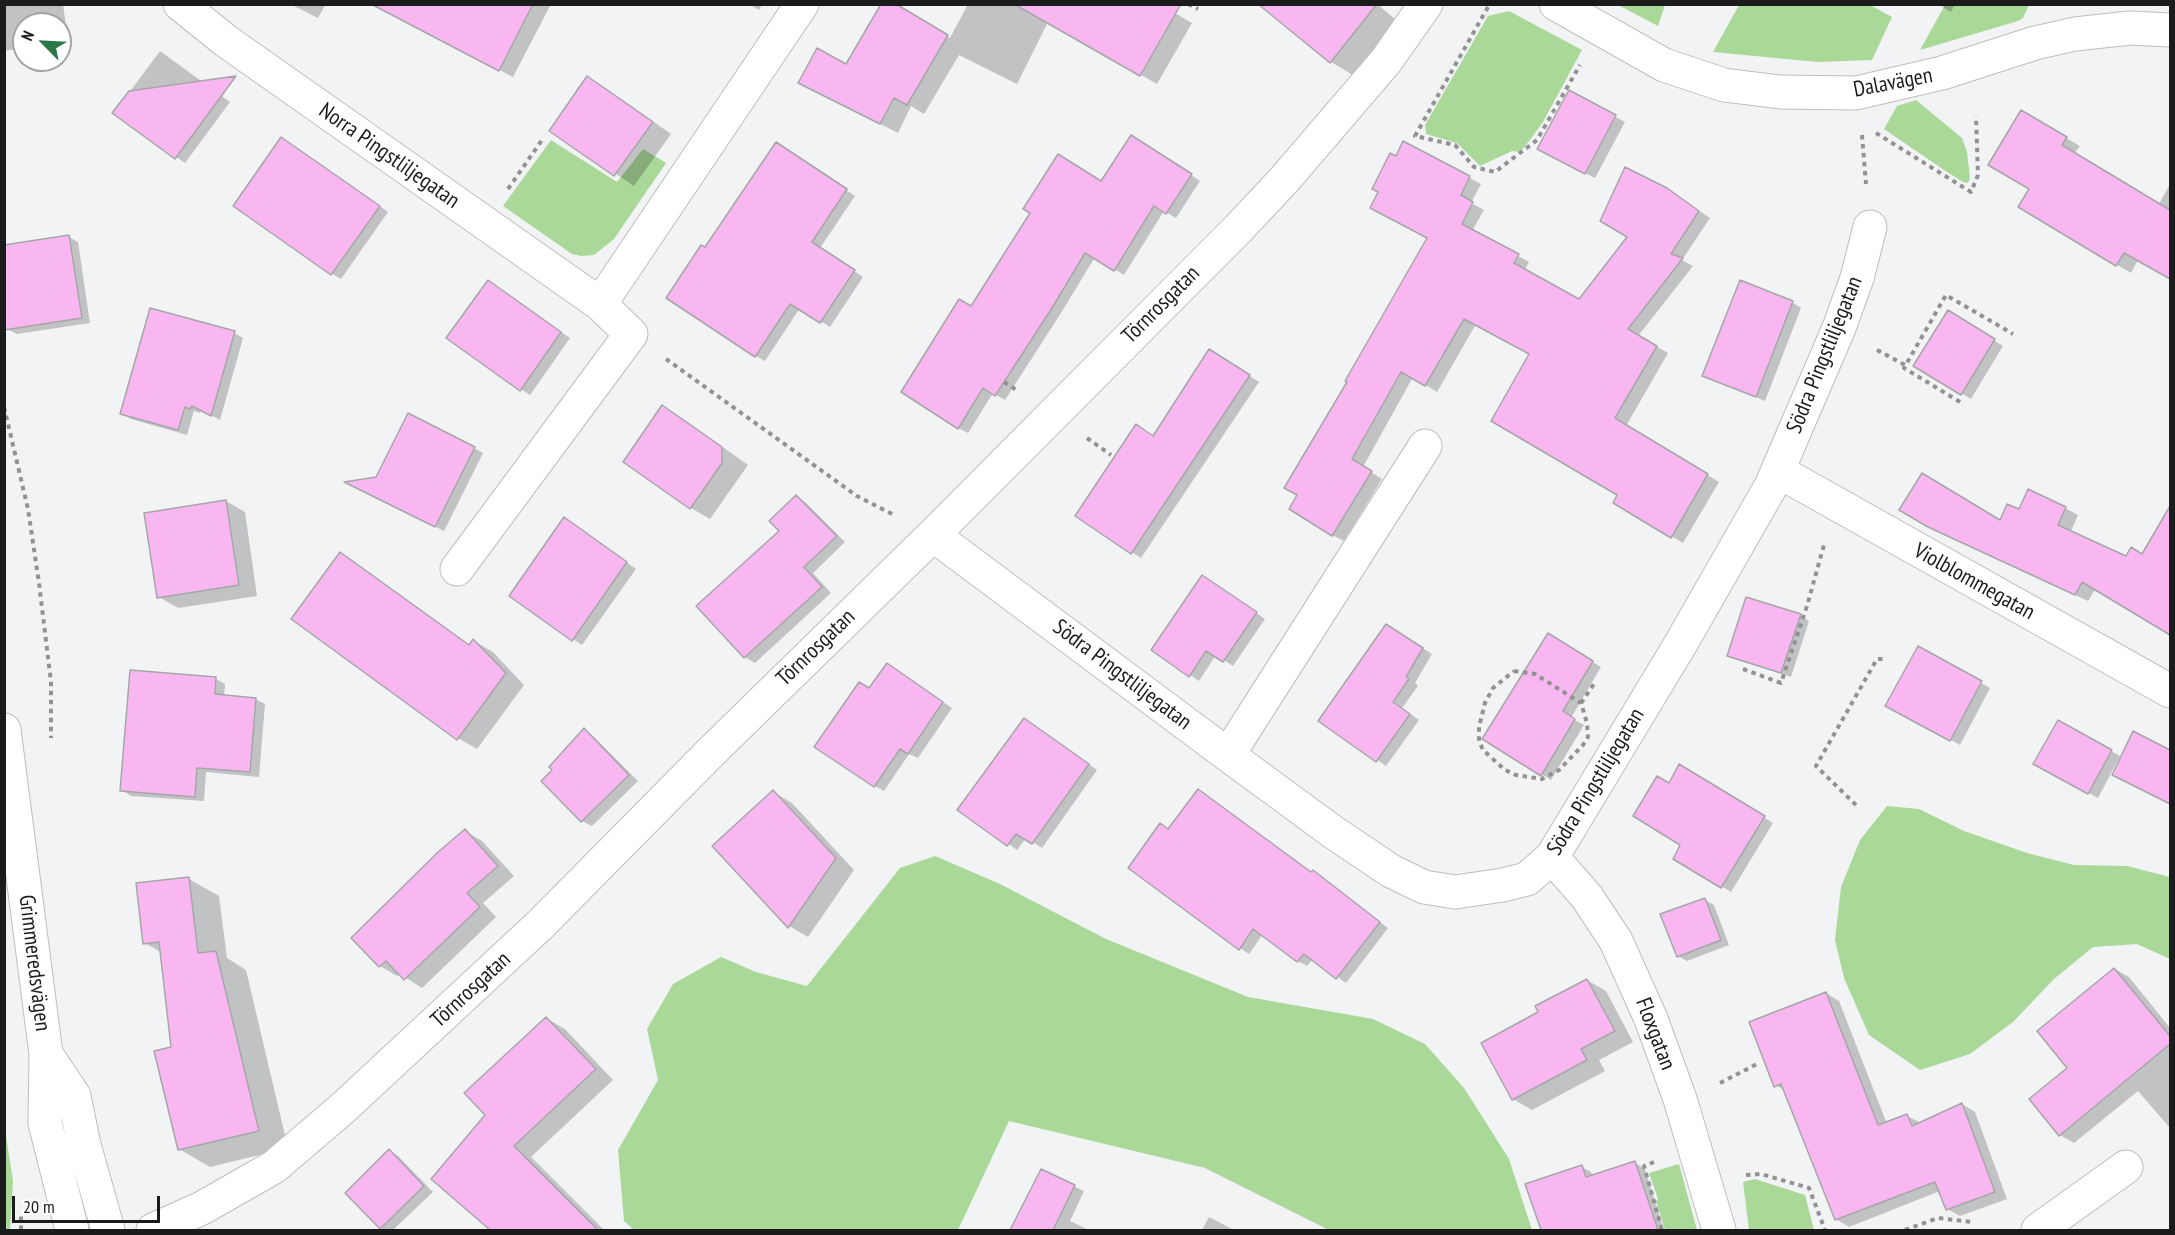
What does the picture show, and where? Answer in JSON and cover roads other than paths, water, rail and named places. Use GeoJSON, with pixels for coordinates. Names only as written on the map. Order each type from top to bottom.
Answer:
{"type":"FeatureCollection","features":[{"type":"Feature","properties":{"kind":"street","name":"Norra Pingstliljegatan"},"geometry":{"type":"LineString","coordinates":[[180,4],[226,41],[600,304],[631,334],[456,569]]}},
{"type":"Feature","properties":{"kind":"street"},"geometry":{"type":"LineString","coordinates":[[600,304],[802,4]]}},
{"type":"Feature","properties":{"kind":"street","name":"Törnrosgatan"},"geometry":{"type":"LineString","coordinates":[[153,1230],[202,1208],[274,1167],[343,1108],[541,924],[711,752],[933,535],[1284,180],[1386,61],[1426,4]]}},
{"type":"Feature","properties":{"kind":"street","name":"Dalavägen"},"geometry":{"type":"LineString","coordinates":[[1556,4],[1664,65],[1724,85],[1780,92],[1856,93],[1942,73],[2035,43],[2075,34],[2130,28],[2170,30]]}},
{"type":"Feature","properties":{"kind":"street","name":"Södra Pingstliljegatan"},"geometry":{"type":"LineString","coordinates":[[933,535],[1228,755],[1391,871],[1424,887],[1455,892],[1527,879],[1552,857],[1680,645],[1778,471],[1839,328],[1857,278],[1870,227]]}},
{"type":"Feature","properties":{"kind":"street"},"geometry":{"type":"LineString","coordinates":[[1228,755],[1425,446]]}},
{"type":"Feature","properties":{"kind":"street","name":"Violblommegatan"},"geometry":{"type":"LineString","coordinates":[[1778,471],[2170,691]]}},
{"type":"Feature","properties":{"kind":"street","name":"Grimmeredsvägen"},"geometry":{"type":"LineString","coordinates":[[4,730],[46,1053],[45,1123],[72,1230]]}},
{"type":"Feature","properties":{"kind":"street","name":"Floxgatan"},"geometry":{"type":"LineString","coordinates":[[1552,857],[1587,897],[1616,941],[1651,1019],[1682,1104],[1719,1230]]}},
{"type":"Feature","properties":{"kind":"street","name":"Grimmeredsvägen"},"geometry":{"type":"LineString","coordinates":[[46,1053],[74,1096],[84,1145],[108,1230]]}},
{"type":"Feature","properties":{"kind":"street"},"geometry":{"type":"LineString","coordinates":[[2038,1230],[2126,1167]]}}]}
